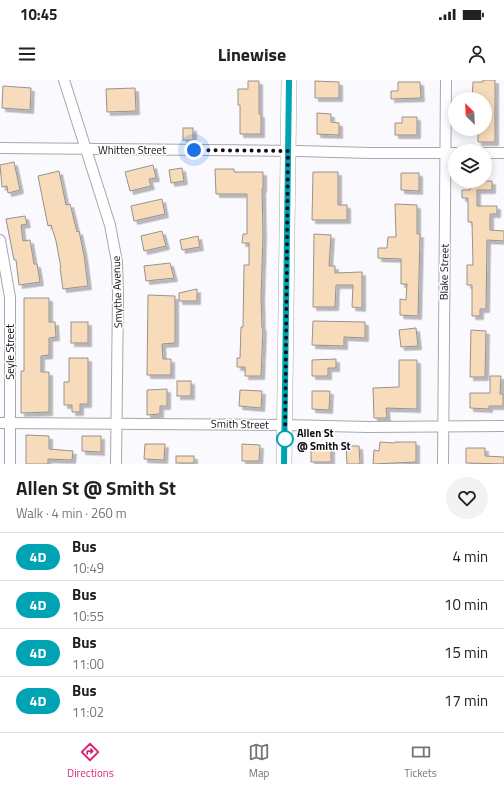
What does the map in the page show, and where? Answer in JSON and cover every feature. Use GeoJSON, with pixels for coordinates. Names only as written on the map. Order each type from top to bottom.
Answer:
{"type":"FeatureCollection","features":[{"type":"Feature","properties":{"kind":"street","name":"Smythe Avenue"},"geometry":{"type":"LineString","coordinates":[[64,80],[110,225],[117,262],[116,464]]}},
{"type":"Feature","properties":{"kind":"street"},"geometry":{"type":"LineString","coordinates":[[284,464],[289,80]]}},
{"type":"Feature","properties":{"kind":"street","name":"Blake Street"},"geometry":{"type":"LineString","coordinates":[[446,80],[450,144]]}},
{"type":"Feature","properties":{"kind":"street","name":"Whitten Street"},"geometry":{"type":"LineString","coordinates":[[0,148],[288,151],[370,154],[448,153]]}},
{"type":"Feature","properties":{"kind":"street"},"geometry":{"type":"LineString","coordinates":[[492,153],[504,153]]}},
{"type":"Feature","properties":{"kind":"street","name":"Blake Street"},"geometry":{"type":"LineString","coordinates":[[443,464],[449,188]]}},
{"type":"Feature","properties":{"kind":"street","name":"Seyle Street"},"geometry":{"type":"LineString","coordinates":[[0,240],[10,297],[5,422],[10,464]]}},
{"type":"Feature","properties":{"kind":"street","name":"Smith Street"},"geometry":{"type":"LineString","coordinates":[[5,422],[368,427],[504,426]]}},
{"type":"Feature","properties":{"kind":"building"},"geometry":{"type":"Polygon","coordinates":[[[483,80],[495,80],[495,142],[478,142],[478,136],[492,136],[492,92],[472,92],[473,82],[483,82],[483,80]]]}},
{"type":"Feature","properties":{"kind":"building"},"geometry":{"type":"Polygon","coordinates":[[[248,81],[259,81],[259,114],[261,114],[261,134],[240,134],[240,105],[238,105],[238,89],[248,89],[248,81]]]}},
{"type":"Feature","properties":{"kind":"building"},"geometry":{"type":"Polygon","coordinates":[[[315,81],[339,82],[339,98],[315,98],[315,81]]]}},
{"type":"Feature","properties":{"kind":"building"},"geometry":{"type":"Polygon","coordinates":[[[398,82],[420,82],[421,98],[391,99],[391,91],[398,91],[398,82]]]}},
{"type":"Feature","properties":{"kind":"building"},"geometry":{"type":"Polygon","coordinates":[[[3,86],[31,88],[30,110],[2,108],[3,86]]]}},
{"type":"Feature","properties":{"kind":"building"},"geometry":{"type":"Polygon","coordinates":[[[135,88],[136,111],[107,112],[106,89],[135,88]]]}},
{"type":"Feature","properties":{"kind":"building"},"geometry":{"type":"Polygon","coordinates":[[[317,113],[331,114],[331,122],[339,123],[339,135],[317,134],[317,113]]]}},
{"type":"Feature","properties":{"kind":"building"},"geometry":{"type":"Polygon","coordinates":[[[402,117],[417,117],[417,135],[395,135],[395,123],[402,123],[402,117]]]}},
{"type":"Feature","properties":{"kind":"building"},"geometry":{"type":"Polygon","coordinates":[[[183,128],[193,128],[193,140],[183,140],[183,128]]]}},
{"type":"Feature","properties":{"kind":"building"},"geometry":{"type":"Polygon","coordinates":[[[14,162],[20,190],[8,193],[7,186],[2,187],[0,165],[14,162]]]}},
{"type":"Feature","properties":{"kind":"building"},"geometry":{"type":"Polygon","coordinates":[[[153,165],[156,178],[149,179],[151,186],[130,191],[125,172],[153,165]]]}},
{"type":"Feature","properties":{"kind":"building"},"geometry":{"type":"Polygon","coordinates":[[[182,168],[184,181],[171,183],[169,170],[182,168]]]}},
{"type":"Feature","properties":{"kind":"building"},"geometry":{"type":"Polygon","coordinates":[[[215,169],[234,169],[234,172],[263,172],[261,297],[263,328],[261,376],[245,376],[245,367],[237,367],[237,358],[240,358],[241,327],[243,327],[244,265],[249,265],[249,243],[242,243],[243,234],[247,234],[247,194],[216,194],[215,169]]]}},
{"type":"Feature","properties":{"kind":"building"},"geometry":{"type":"Polygon","coordinates":[[[59,171],[66,205],[70,204],[77,232],[79,231],[88,286],[63,289],[56,241],[51,225],[48,226],[38,176],[59,171]]]}},
{"type":"Feature","properties":{"kind":"building"},"geometry":{"type":"Polygon","coordinates":[[[313,172],[338,172],[338,205],[347,205],[347,220],[312,220],[313,172]]]}},
{"type":"Feature","properties":{"kind":"building"},"geometry":{"type":"Polygon","coordinates":[[[401,173],[419,173],[419,191],[401,190],[401,173]]]}},
{"type":"Feature","properties":{"kind":"building"},"geometry":{"type":"Polygon","coordinates":[[[470,188],[492,188],[492,190],[477,190],[477,206],[497,206],[497,214],[490,214],[490,230],[504,231],[504,241],[487,240],[486,309],[480,309],[480,316],[472,316],[472,285],[467,285],[467,265],[473,265],[472,222],[468,222],[468,198],[462,198],[462,190],[470,190],[470,188]]]}},
{"type":"Feature","properties":{"kind":"building"},"geometry":{"type":"Polygon","coordinates":[[[162,199],[165,214],[134,221],[131,206],[162,199]]]}},
{"type":"Feature","properties":{"kind":"building"},"geometry":{"type":"Polygon","coordinates":[[[395,204],[417,205],[417,234],[420,234],[418,316],[400,315],[400,299],[406,300],[407,284],[401,284],[401,259],[378,258],[378,248],[387,248],[388,237],[396,237],[395,204]]]}},
{"type":"Feature","properties":{"kind":"building"},"geometry":{"type":"Polygon","coordinates":[[[25,216],[27,224],[21,225],[23,241],[30,240],[34,264],[37,264],[40,282],[19,285],[16,260],[14,260],[6,219],[25,216]]]}},
{"type":"Feature","properties":{"kind":"building"},"geometry":{"type":"Polygon","coordinates":[[[162,231],[166,246],[144,251],[141,236],[162,231]]]}},
{"type":"Feature","properties":{"kind":"building"},"geometry":{"type":"Polygon","coordinates":[[[314,234],[331,235],[329,266],[335,266],[335,273],[362,272],[362,308],[352,307],[353,285],[336,285],[335,307],[313,307],[314,234]]]}},
{"type":"Feature","properties":{"kind":"building"},"geometry":{"type":"Polygon","coordinates":[[[198,236],[200,247],[182,250],[180,240],[198,236]]]}},
{"type":"Feature","properties":{"kind":"building"},"geometry":{"type":"Polygon","coordinates":[[[170,263],[174,278],[146,281],[144,266],[170,263]]]}},
{"type":"Feature","properties":{"kind":"building"},"geometry":{"type":"Polygon","coordinates":[[[197,289],[197,301],[179,301],[179,293],[197,289]]]}},
{"type":"Feature","properties":{"kind":"building"},"geometry":{"type":"Polygon","coordinates":[[[148,295],[175,296],[175,343],[162,344],[163,359],[171,359],[171,375],[147,375],[148,295]]]}},
{"type":"Feature","properties":{"kind":"building"},"geometry":{"type":"Polygon","coordinates":[[[24,298],[49,298],[49,322],[55,322],[56,337],[49,338],[49,355],[41,356],[41,372],[49,372],[49,412],[21,413],[21,371],[24,371],[24,298]]]}},
{"type":"Feature","properties":{"kind":"building"},"geometry":{"type":"Polygon","coordinates":[[[313,321],[365,322],[365,338],[344,337],[344,346],[312,345],[313,321]]]}},
{"type":"Feature","properties":{"kind":"building"},"geometry":{"type":"Polygon","coordinates":[[[71,322],[88,322],[88,343],[71,343],[71,322]]]}},
{"type":"Feature","properties":{"kind":"building"},"geometry":{"type":"Polygon","coordinates":[[[416,328],[418,346],[401,347],[399,330],[416,328]]]}},
{"type":"Feature","properties":{"kind":"building"},"geometry":{"type":"Polygon","coordinates":[[[471,330],[486,331],[485,377],[470,377],[471,330]]]}},
{"type":"Feature","properties":{"kind":"building"},"geometry":{"type":"Polygon","coordinates":[[[69,358],[88,358],[88,404],[80,404],[80,412],[72,412],[72,405],[64,405],[64,382],[69,382],[69,358]]]}},
{"type":"Feature","properties":{"kind":"building"},"geometry":{"type":"Polygon","coordinates":[[[336,359],[336,368],[328,368],[328,376],[312,376],[312,360],[336,359]]]}},
{"type":"Feature","properties":{"kind":"building"},"geometry":{"type":"Polygon","coordinates":[[[399,360],[417,360],[417,409],[386,408],[387,418],[374,418],[373,388],[399,387],[399,360]]]}},
{"type":"Feature","properties":{"kind":"building"},"geometry":{"type":"Polygon","coordinates":[[[490,376],[501,376],[500,394],[503,394],[503,406],[489,406],[489,409],[470,408],[470,393],[490,393],[490,376]]]}},
{"type":"Feature","properties":{"kind":"building"},"geometry":{"type":"Polygon","coordinates":[[[177,381],[191,381],[191,396],[177,396],[177,381]]]}},
{"type":"Feature","properties":{"kind":"building"},"geometry":{"type":"Polygon","coordinates":[[[167,389],[167,406],[160,406],[160,414],[147,415],[147,390],[167,389]]]}},
{"type":"Feature","properties":{"kind":"building"},"geometry":{"type":"Polygon","coordinates":[[[240,390],[262,391],[261,408],[239,406],[240,390]]]}},
{"type":"Feature","properties":{"kind":"building"},"geometry":{"type":"Polygon","coordinates":[[[312,391],[330,391],[329,410],[312,409],[312,391]]]}},
{"type":"Feature","properties":{"kind":"building"},"geometry":{"type":"Polygon","coordinates":[[[26,435],[49,436],[49,449],[73,451],[72,460],[48,459],[48,464],[26,464],[26,435]]]}},
{"type":"Feature","properties":{"kind":"building"},"geometry":{"type":"Polygon","coordinates":[[[82,436],[101,436],[101,452],[82,451],[82,436]]]}},
{"type":"Feature","properties":{"kind":"building"},"geometry":{"type":"Polygon","coordinates":[[[380,442],[416,442],[416,462],[373,464],[374,450],[379,451],[380,442]]]}},
{"type":"Feature","properties":{"kind":"building"},"geometry":{"type":"Polygon","coordinates":[[[145,444],[165,444],[164,460],[144,459],[145,444]]]}},
{"type":"Feature","properties":{"kind":"building"},"geometry":{"type":"Polygon","coordinates":[[[242,444],[260,445],[259,461],[242,461],[242,444]]]}},
{"type":"Feature","properties":{"kind":"building"},"geometry":{"type":"Polygon","coordinates":[[[331,445],[331,462],[311,462],[311,446],[331,445]]]}},
{"type":"Feature","properties":{"kind":"building"},"geometry":{"type":"Polygon","coordinates":[[[346,446],[359,446],[360,464],[347,464],[346,446]]]}},
{"type":"Feature","properties":{"kind":"building"},"geometry":{"type":"Polygon","coordinates":[[[466,448],[485,448],[485,456],[504,457],[504,464],[466,463],[466,448]]]}},
{"type":"Feature","properties":{"kind":"building"},"geometry":{"type":"Polygon","coordinates":[[[176,456],[194,456],[194,463],[176,463],[176,456]]]}},
{"type":"Feature","properties":{"kind":"bus line","name":"4D"},"geometry":{"type":"LineString","coordinates":[[284,464],[289,80]]}},
{"type":"Feature","properties":{"kind":"place","name":"Allen St @ Smith St"},"geometry":{"type":"Point","coordinates":[285,439]}},
{"type":"Feature","properties":{"kind":"route"},"geometry":{"type":"LineString","coordinates":[[194,150],[288,151],[285,439]]}}]}
